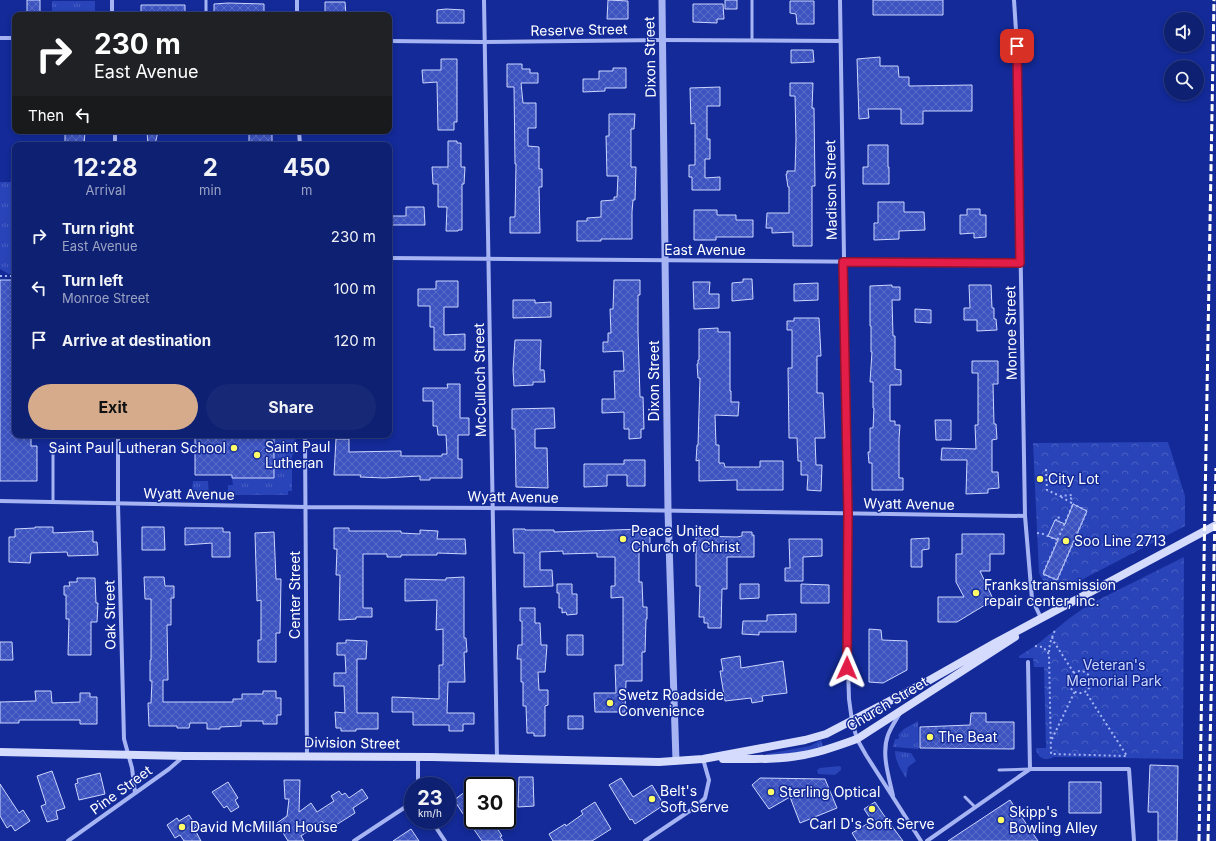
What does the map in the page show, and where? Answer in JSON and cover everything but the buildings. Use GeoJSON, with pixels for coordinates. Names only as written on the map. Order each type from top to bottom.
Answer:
{"type":"FeatureCollection","features":[{"type":"Feature","properties":{"kind":"main road","name":"Church Street"},"geometry":{"type":"LineString","coordinates":[[703,760],[805,740],[826,734],[928,681],[995,643],[1216,524]]}},
{"type":"Feature","properties":{"kind":"main road","name":"Church Street"},"geometry":{"type":"LineString","coordinates":[[703,760],[765,759],[802,756],[833,748],[857,739],[902,711],[1041,618]]}},
{"type":"Feature","properties":{"kind":"main road","name":"Division Street"},"geometry":{"type":"LineString","coordinates":[[0,752],[185,756],[307,756],[676,761],[703,760]]}},
{"type":"Feature","properties":{"kind":"street"},"geometry":{"type":"LineString","coordinates":[[112,0],[112,12]]}},
{"type":"Feature","properties":{"kind":"street"},"geometry":{"type":"LineString","coordinates":[[297,0],[298,12]]}},
{"type":"Feature","properties":{"kind":"street","name":"McCulloch Street"},"geometry":{"type":"LineString","coordinates":[[484,0],[497,759]]}},
{"type":"Feature","properties":{"kind":"street","name":"Dixon Street"},"geometry":{"type":"LineString","coordinates":[[662,0],[668,511],[676,761]]}},
{"type":"Feature","properties":{"kind":"street","name":"Madison Street"},"geometry":{"type":"LineString","coordinates":[[840,0],[848,514],[848,699],[857,739],[866,756],[921,841]]}},
{"type":"Feature","properties":{"kind":"street","name":"Monroe Street"},"geometry":{"type":"LineString","coordinates":[[1014,0],[1017,46],[1025,516],[1032,599],[1041,618]]}},
{"type":"Feature","properties":{"kind":"street"},"geometry":{"type":"LineString","coordinates":[[0,38],[12,38]]}},
{"type":"Feature","properties":{"kind":"street","name":"Reserve Street"},"geometry":{"type":"LineString","coordinates":[[392,41],[840,41]]}},
{"type":"Feature","properties":{"kind":"street","name":"East Avenue"},"geometry":{"type":"LineString","coordinates":[[392,258],[1020,263]]}},
{"type":"Feature","properties":{"kind":"street","name":"Oak Street"},"geometry":{"type":"LineString","coordinates":[[118,438],[118,504],[124,739],[132,768],[135,793]]}},
{"type":"Feature","properties":{"kind":"street","name":"Center Street"},"geometry":{"type":"LineString","coordinates":[[305,438],[307,756]]}},
{"type":"Feature","properties":{"kind":"street","name":"Wyatt Avenue"},"geometry":{"type":"LineString","coordinates":[[0,501],[306,507],[493,508],[1025,516]]}},
{"type":"Feature","properties":{"kind":"street"},"geometry":{"type":"LineString","coordinates":[[1028,662],[1030,769]]}},
{"type":"Feature","properties":{"kind":"street"},"geometry":{"type":"LineString","coordinates":[[893,798],[886,762],[885,747],[889,734],[902,711]]}},
{"type":"Feature","properties":{"kind":"street","name":"Pine Street"},"geometry":{"type":"LineString","coordinates":[[68,841],[185,756]]}},
{"type":"Feature","properties":{"kind":"street"},"geometry":{"type":"LineString","coordinates":[[418,758],[418,777]]}},
{"type":"Feature","properties":{"kind":"street"},"geometry":{"type":"LineString","coordinates":[[645,841],[697,806],[705,798],[709,780],[703,760]]}},
{"type":"Feature","properties":{"kind":"street"},"geometry":{"type":"LineString","coordinates":[[926,841],[1030,769],[1129,769],[1134,841]]}},
{"type":"Feature","properties":{"kind":"street"},"geometry":{"type":"LineString","coordinates":[[354,841],[404,808]]}},
{"type":"Feature","properties":{"kind":"street"},"geometry":{"type":"LineString","coordinates":[[437,829],[445,841]]}},
{"type":"Feature","properties":{"kind":"lane"},"geometry":{"type":"LineString","coordinates":[[206,0],[206,12]]}},
{"type":"Feature","properties":{"kind":"lane"},"geometry":{"type":"LineString","coordinates":[[752,0],[752,40]]}},
{"type":"Feature","properties":{"kind":"lane"},"geometry":{"type":"LineString","coordinates":[[53,443],[54,502]]}},
{"type":"Feature","properties":{"kind":"lane"},"geometry":{"type":"LineString","coordinates":[[999,770],[1030,769]]}},
{"type":"Feature","properties":{"kind":"lane"},"geometry":{"type":"LineString","coordinates":[[965,797],[975,807]]}},
{"type":"Feature","properties":{"kind":"path"},"geometry":{"type":"LineString","coordinates":[[0,276],[12,276]]}},
{"type":"Feature","properties":{"kind":"path"},"geometry":{"type":"LineString","coordinates":[[1046,469],[1046,489],[1073,504],[1088,510],[1057,580],[1043,574],[1073,504]]}},
{"type":"Feature","properties":{"kind":"path"},"geometry":{"type":"LineString","coordinates":[[1060,496],[1072,495],[1070,502]]}},
{"type":"Feature","properties":{"kind":"path"},"geometry":{"type":"LineString","coordinates":[[1056,521],[1058,517],[1060,518]]}},
{"type":"Feature","properties":{"kind":"path"},"geometry":{"type":"LineString","coordinates":[[1060,518],[1066,521]]}},
{"type":"Feature","properties":{"kind":"path"},"geometry":{"type":"LineString","coordinates":[[1059,522],[1060,518]]}},
{"type":"Feature","properties":{"kind":"path"},"geometry":{"type":"LineString","coordinates":[[1057,528],[1062,531]]}},
{"type":"Feature","properties":{"kind":"path"},"geometry":{"type":"LineString","coordinates":[[1037,533],[1058,540]]}},
{"type":"Feature","properties":{"kind":"path"},"geometry":{"type":"LineString","coordinates":[[1055,630],[1052,637],[1049,654],[1051,754],[1127,756],[1085,691]]}},
{"type":"Feature","properties":{"kind":"path"},"geometry":{"type":"LineString","coordinates":[[1052,637],[1074,673]]}},
{"type":"Feature","properties":{"kind":"path"},"geometry":{"type":"LineString","coordinates":[[1035,646],[1043,647],[1049,654]]}},
{"type":"Feature","properties":{"kind":"path"},"geometry":{"type":"LineString","coordinates":[[1081,670],[1088,675],[1090,682],[1089,686],[1082,694],[1071,688],[1069,684],[1070,677],[1074,673],[1081,670]]}},
{"type":"Feature","properties":{"kind":"path"},"geometry":{"type":"LineString","coordinates":[[1051,740],[1075,691]]}},
{"type":"Feature","properties":{"kind":"green space"},"geometry":{"type":"Polygon","coordinates":[[[52,1],[95,1],[95,12],[52,12],[52,1]]]}},
{"type":"Feature","properties":{"kind":"green space"},"geometry":{"type":"Polygon","coordinates":[[[0,182],[12,182],[12,274],[0,269],[0,182]]]}},
{"type":"Feature","properties":{"kind":"green space"},"geometry":{"type":"Polygon","coordinates":[[[274,438],[295,438],[296,451],[292,456],[292,491],[288,491],[288,495],[228,495],[228,485],[233,485],[232,478],[274,478],[274,438]]]}},
{"type":"Feature","properties":{"kind":"green space"},"geometry":{"type":"Polygon","coordinates":[[[1168,442],[1185,496],[1185,526],[1064,589],[1052,588],[1046,584],[1039,573],[1033,443],[1168,442]]]}},
{"type":"Feature","properties":{"kind":"green space"},"geometry":{"type":"Polygon","coordinates":[[[193,481],[208,481],[209,496],[191,496],[193,481]]]}},
{"type":"Feature","properties":{"kind":"green space","name":"Veteran's Memorial Park"},"geometry":{"type":"Polygon","coordinates":[[[1184,557],[1183,759],[1054,757],[1045,759],[1040,757],[1036,748],[1046,748],[1044,667],[1034,667],[1033,658],[1019,658],[1019,656],[1035,646],[1090,604],[1184,557]]]}},
{"type":"Feature","properties":{"kind":"green space"},"geometry":{"type":"Polygon","coordinates":[[[1077,675],[1082,675],[1087,680],[1085,687],[1081,690],[1076,689],[1072,683],[1073,678],[1077,675]]]}},
{"type":"Feature","properties":{"kind":"green space"},"geometry":{"type":"Polygon","coordinates":[[[918,721],[919,749],[893,747],[895,739],[898,739],[899,737],[898,735],[904,729],[918,721]]]}},
{"type":"Feature","properties":{"kind":"green space"},"geometry":{"type":"Polygon","coordinates":[[[821,740],[824,749],[766,757],[766,754],[810,746],[821,740]]]}},
{"type":"Feature","properties":{"kind":"green space"},"geometry":{"type":"Polygon","coordinates":[[[895,751],[911,753],[916,761],[908,767],[906,778],[897,762],[895,751]]]}},
{"type":"Feature","properties":{"kind":"green space"},"geometry":{"type":"Polygon","coordinates":[[[841,767],[841,770],[835,775],[818,774],[817,770],[820,768],[841,767]]]}},
{"type":"Feature","properties":{"kind":"railway"},"geometry":{"type":"LineString","coordinates":[[1199,841],[1214,0]]}},
{"type":"Feature","properties":{"kind":"railway"},"geometry":{"type":"LineString","coordinates":[[1208,841],[1216,468]]}},
{"type":"Feature","properties":{"kind":"place","name":"Saint Paul Lutheran School"},"geometry":{"type":"Point","coordinates":[234,448]}},
{"type":"Feature","properties":{"kind":"place","name":"Saint Paul Lutheran"},"geometry":{"type":"Point","coordinates":[257,455]}},
{"type":"Feature","properties":{"kind":"place","name":"City Lot"},"geometry":{"type":"Point","coordinates":[1040,479]}},
{"type":"Feature","properties":{"kind":"place","name":"Peace United Church of Christ"},"geometry":{"type":"Point","coordinates":[623,539]}},
{"type":"Feature","properties":{"kind":"place","name":"Soo Line 2713"},"geometry":{"type":"Point","coordinates":[1066,541]}},
{"type":"Feature","properties":{"kind":"place","name":"Franks transmission repair center, inc."},"geometry":{"type":"Point","coordinates":[976,593]}},
{"type":"Feature","properties":{"kind":"place","name":"Swetz Roadside Convenience"},"geometry":{"type":"Point","coordinates":[610,703]}},
{"type":"Feature","properties":{"kind":"place","name":"The Beat"},"geometry":{"type":"Point","coordinates":[930,737]}},
{"type":"Feature","properties":{"kind":"place","name":"Sterling Optical"},"geometry":{"type":"Point","coordinates":[771,792]}},
{"type":"Feature","properties":{"kind":"place","name":"Belt's Soft Serve"},"geometry":{"type":"Point","coordinates":[652,799]}},
{"type":"Feature","properties":{"kind":"place","name":"Carl D's Soft Serve"},"geometry":{"type":"Point","coordinates":[872,809]}},
{"type":"Feature","properties":{"kind":"place","name":"Skipp's Bowling Alley"},"geometry":{"type":"Point","coordinates":[1001,820]}},
{"type":"Feature","properties":{"kind":"place","name":"David McMillan House"},"geometry":{"type":"Point","coordinates":[182,827]}},
{"type":"Feature","properties":{"kind":"route"},"geometry":{"type":"LineString","coordinates":[[847,668],[848,514],[843,262],[1020,263],[1017,46]]}}]}
